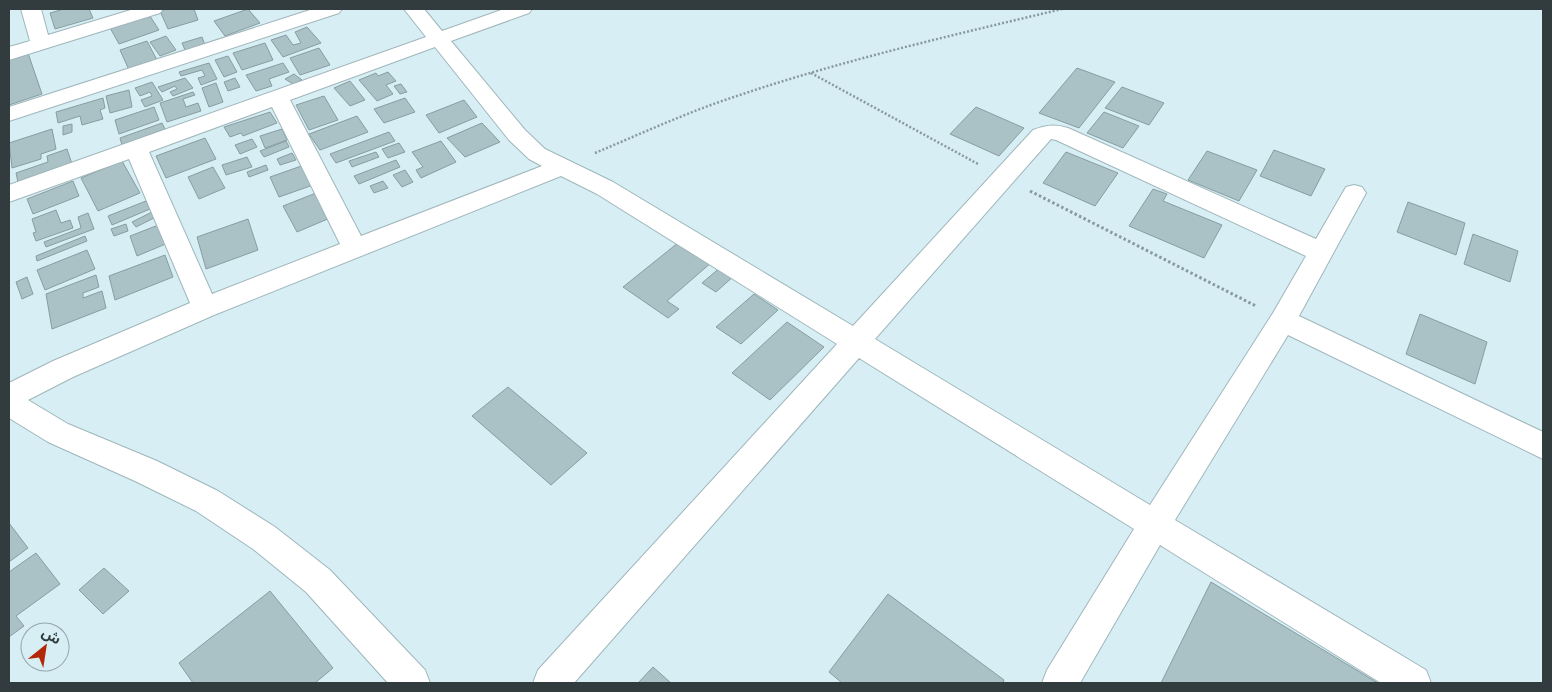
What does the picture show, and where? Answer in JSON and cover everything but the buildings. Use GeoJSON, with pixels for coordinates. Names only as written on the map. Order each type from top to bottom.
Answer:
{"type":"FeatureCollection","features":[{"type":"Feature","properties":{"kind":"street"},"geometry":{"type":"LineString","coordinates":[[31,9],[41,44]]}},
{"type":"Feature","properties":{"kind":"street"},"geometry":{"type":"LineString","coordinates":[[9,54],[153,9]]}},
{"type":"Feature","properties":{"kind":"street"},"geometry":{"type":"LineString","coordinates":[[9,114],[332,9]]}},
{"type":"Feature","properties":{"kind":"street"},"geometry":{"type":"LineString","coordinates":[[414,9],[517,135],[537,154],[605,188],[1413,683]]}},
{"type":"Feature","properties":{"kind":"street"},"geometry":{"type":"LineString","coordinates":[[9,194],[522,9]]}},
{"type":"Feature","properties":{"kind":"street"},"geometry":{"type":"LineString","coordinates":[[277,96],[355,249]]}},
{"type":"Feature","properties":{"kind":"street"},"geometry":{"type":"LineString","coordinates":[[551,683],[855,341],[1004,178],[1040,134],[1049,132],[1060,133],[1321,252]]}},
{"type":"Feature","properties":{"kind":"street"},"geometry":{"type":"LineString","coordinates":[[136,148],[205,308]]}},
{"type":"Feature","properties":{"kind":"street"},"geometry":{"type":"LineString","coordinates":[[9,396],[63,369],[205,308],[561,167]]}},
{"type":"Feature","properties":{"kind":"street"},"geometry":{"type":"LineString","coordinates":[[1060,683],[1155,524],[1283,320],[1354,193]]}},
{"type":"Feature","properties":{"kind":"street"},"geometry":{"type":"LineString","coordinates":[[1283,320],[1543,446]]}},
{"type":"Feature","properties":{"kind":"street"},"geometry":{"type":"LineString","coordinates":[[9,402],[58,433],[146,471],[208,501],[264,538],[318,581],[412,683]]}},
{"type":"Feature","properties":{"kind":"path"},"geometry":{"type":"LineString","coordinates":[[561,167],[672,120],[742,94],[939,39],[1062,9]]}},
{"type":"Feature","properties":{"kind":"path"},"geometry":{"type":"LineString","coordinates":[[812,73],[1004,178],[1283,320]]}}]}
